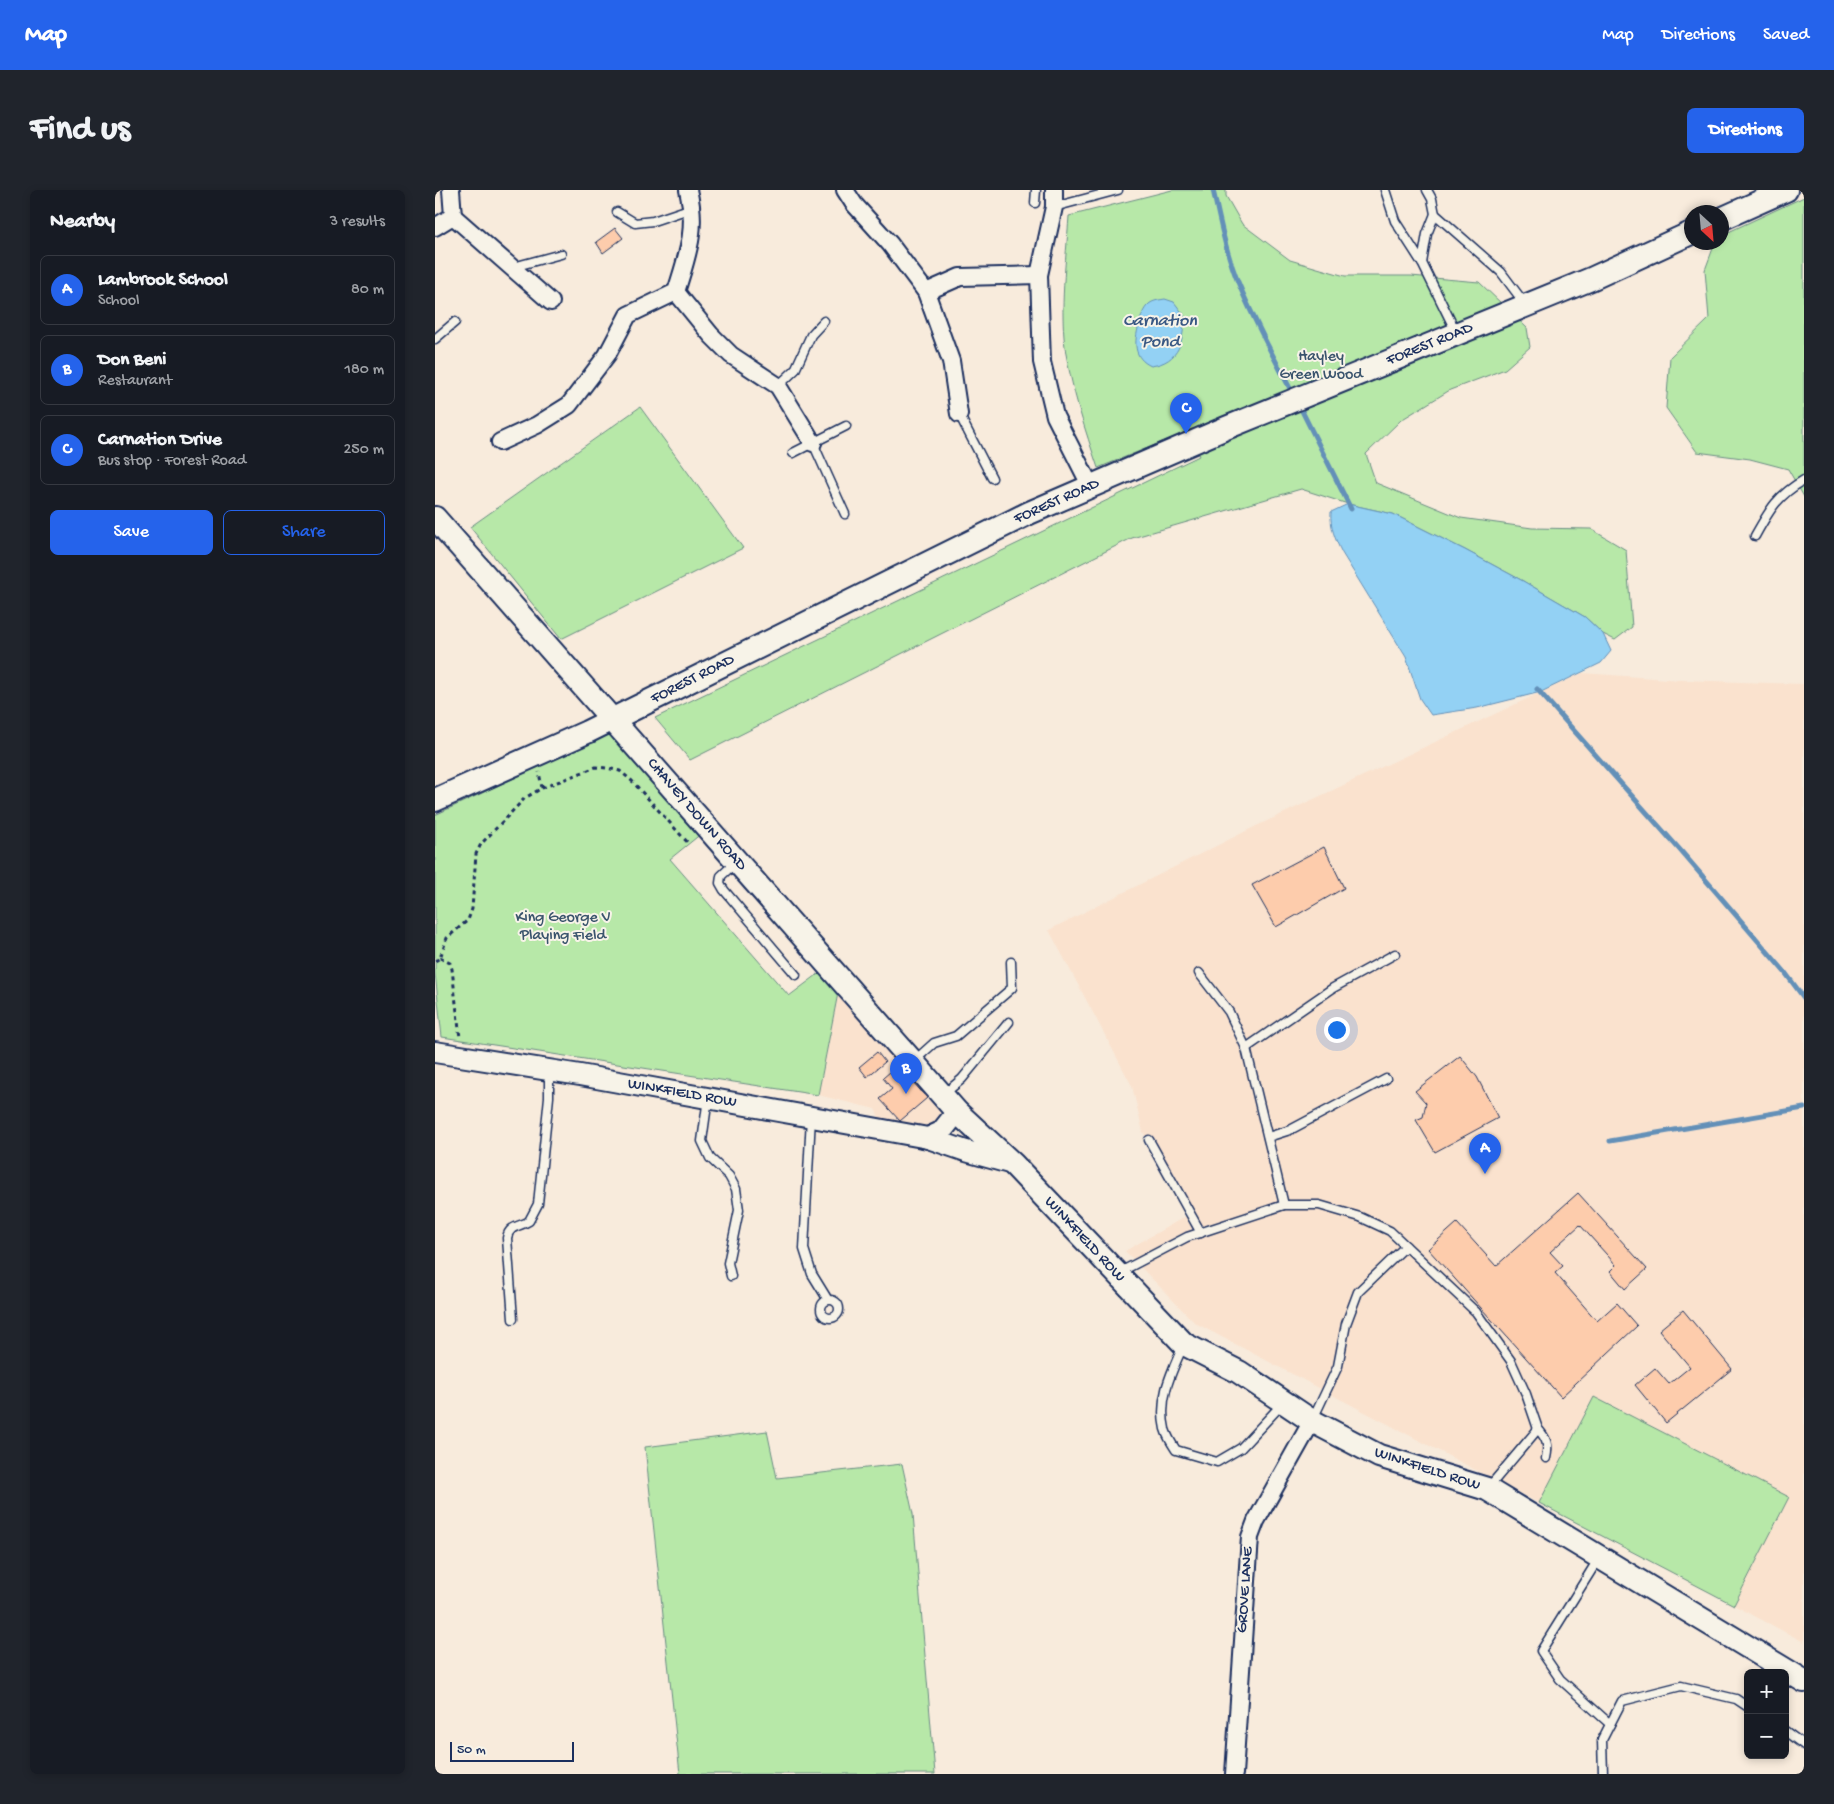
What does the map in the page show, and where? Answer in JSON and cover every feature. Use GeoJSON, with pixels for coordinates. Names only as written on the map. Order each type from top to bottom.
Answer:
{"type":"FeatureCollection","features":[{"type":"Feature","properties":{"kind":"main road"},"geometry":{"type":"LineString","coordinates":[[1729,216],[1786,190]]}},
{"type":"Feature","properties":{"kind":"main road","name":"FOREST ROAD"},"geometry":{"type":"LineString","coordinates":[[435,800],[611,720],[1029,513],[1306,395],[1591,279],[1684,236]]}},
{"type":"Feature","properties":{"kind":"main road","name":"CHAVEY DOWN ROAD"},"geometry":{"type":"LineString","coordinates":[[435,518],[950,1104]]}},
{"type":"Feature","properties":{"kind":"main road","name":"WINKFIELD ROW"},"geometry":{"type":"LineString","coordinates":[[950,1104],[1013,1164],[1184,1344],[1239,1372],[1312,1421],[1379,1456],[1487,1489],[1804,1681]]}},
{"type":"Feature","properties":{"kind":"street"},"geometry":{"type":"LineString","coordinates":[[451,190],[453,216],[551,302]]}},
{"type":"Feature","properties":{"kind":"street"},"geometry":{"type":"LineString","coordinates":[[500,442],[537,425],[569,405],[607,355],[628,315],[676,292],[690,246],[693,208],[688,190]]}},
{"type":"Feature","properties":{"kind":"street"},"geometry":{"type":"LineString","coordinates":[[845,190],[854,204],[890,244],[926,292],[951,362],[959,414]]}},
{"type":"Feature","properties":{"kind":"street"},"geometry":{"type":"LineString","coordinates":[[1054,190],[1054,207],[1039,275],[1042,362],[1055,416],[1091,487]]}},
{"type":"Feature","properties":{"kind":"street"},"geometry":{"type":"LineString","coordinates":[[435,227],[453,216]]}},
{"type":"Feature","properties":{"kind":"street"},"geometry":{"type":"LineString","coordinates":[[926,292],[960,278],[1039,275]]}},
{"type":"Feature","properties":{"kind":"street"},"geometry":{"type":"LineString","coordinates":[[676,292],[711,335],[731,355],[778,386],[813,443]]}},
{"type":"Feature","properties":{"kind":"street","name":"WINKFIELD ROW"},"geometry":{"type":"LineString","coordinates":[[435,1052],[549,1070],[928,1138],[1013,1164]]}},
{"type":"Feature","properties":{"kind":"street"},"geometry":{"type":"LineString","coordinates":[[928,1138],[941,1132],[950,1104]]}},
{"type":"Feature","properties":{"kind":"street","name":"GROVE LANE"},"geometry":{"type":"LineString","coordinates":[[1234,1774],[1250,1537],[1256,1521],[1312,1421]]}},
{"type":"Feature","properties":{"kind":"lane"},"geometry":{"type":"LineString","coordinates":[[1035,203],[1036,190]]}},
{"type":"Feature","properties":{"kind":"lane"},"geometry":{"type":"LineString","coordinates":[[1054,207],[1118,190]]}},
{"type":"Feature","properties":{"kind":"lane"},"geometry":{"type":"LineString","coordinates":[[1385,190],[1395,221],[1422,263],[1457,334]]}},
{"type":"Feature","properties":{"kind":"lane"},"geometry":{"type":"LineString","coordinates":[[1422,263],[1427,234],[1435,214],[1432,199],[1427,190]]}},
{"type":"Feature","properties":{"kind":"lane"},"geometry":{"type":"LineString","coordinates":[[617,212],[635,223],[653,221],[693,208]]}},
{"type":"Feature","properties":{"kind":"lane"},"geometry":{"type":"LineString","coordinates":[[1435,214],[1501,272],[1526,305]]}},
{"type":"Feature","properties":{"kind":"lane"},"geometry":{"type":"LineString","coordinates":[[511,268],[561,254]]}},
{"type":"Feature","properties":{"kind":"lane"},"geometry":{"type":"LineString","coordinates":[[778,386],[795,370],[811,335],[824,321]]}},
{"type":"Feature","properties":{"kind":"lane"},"geometry":{"type":"LineString","coordinates":[[435,339],[455,322]]}},
{"type":"Feature","properties":{"kind":"lane"},"geometry":{"type":"LineString","coordinates":[[959,414],[992,478]]}},
{"type":"Feature","properties":{"kind":"lane"},"geometry":{"type":"LineString","coordinates":[[793,452],[845,426]]}},
{"type":"Feature","properties":{"kind":"lane"},"geometry":{"type":"LineString","coordinates":[[813,443],[845,514]]}},
{"type":"Feature","properties":{"kind":"lane"},"geometry":{"type":"LineString","coordinates":[[1755,536],[1774,504],[1788,489],[1804,480]]}},
{"type":"Feature","properties":{"kind":"lane"},"geometry":{"type":"LineString","coordinates":[[737,862],[721,876],[724,890],[797,975]]}},
{"type":"Feature","properties":{"kind":"lane"},"geometry":{"type":"LineString","coordinates":[[1247,1048],[1333,988],[1395,954]]}},
{"type":"Feature","properties":{"kind":"lane"},"geometry":{"type":"LineString","coordinates":[[913,1062],[934,1043],[956,1036],[1011,988],[1011,962]]}},
{"type":"Feature","properties":{"kind":"lane"},"geometry":{"type":"LineString","coordinates":[[1199,973],[1229,1012],[1247,1048],[1284,1205]]}},
{"type":"Feature","properties":{"kind":"lane"},"geometry":{"type":"LineString","coordinates":[[950,1104],[962,1079],[1009,1022]]}},
{"type":"Feature","properties":{"kind":"lane"},"geometry":{"type":"LineString","coordinates":[[513,1319],[507,1238],[511,1228],[529,1221],[538,1204],[549,1097],[549,1070]]}},
{"type":"Feature","properties":{"kind":"lane"},"geometry":{"type":"LineString","coordinates":[[1268,1137],[1290,1130],[1386,1079]]}},
{"type":"Feature","properties":{"kind":"lane"},"geometry":{"type":"LineString","coordinates":[[708,1098],[702,1140],[710,1158],[729,1176],[736,1189],[739,1210],[728,1263],[731,1276]]}},
{"type":"Feature","properties":{"kind":"lane"},"geometry":{"type":"LineString","coordinates":[[811,1117],[804,1250],[812,1274],[828,1300]]}},
{"type":"Feature","properties":{"kind":"lane"},"geometry":{"type":"LineString","coordinates":[[1149,1140],[1201,1233]]}},
{"type":"Feature","properties":{"kind":"lane"},"geometry":{"type":"LineString","coordinates":[[1117,1274],[1187,1237],[1284,1205],[1319,1204],[1360,1217],[1390,1231],[1476,1312],[1511,1361],[1526,1394],[1538,1429],[1547,1439],[1546,1458]]}},
{"type":"Feature","properties":{"kind":"lane"},"geometry":{"type":"LineString","coordinates":[[1312,1421],[1338,1366],[1347,1324],[1358,1292],[1406,1246]]}},
{"type":"Feature","properties":{"kind":"lane"},"geometry":{"type":"LineString","coordinates":[[1184,1344],[1171,1373],[1162,1404],[1165,1431],[1176,1450],[1217,1462],[1241,1448],[1285,1402]]}},
{"type":"Feature","properties":{"kind":"lane"},"geometry":{"type":"LineString","coordinates":[[1487,1489],[1538,1429]]}},
{"type":"Feature","properties":{"kind":"lane"},"geometry":{"type":"LineString","coordinates":[[1600,1557],[1541,1651],[1560,1679],[1610,1724]]}},
{"type":"Feature","properties":{"kind":"lane"},"geometry":{"type":"LineString","coordinates":[[1603,1774],[1602,1740],[1622,1701],[1681,1686],[1736,1699],[1744,1704]]}},
{"type":"Feature","properties":{"kind":"lane"},"geometry":{"type":"LineString","coordinates":[[1789,1735],[1804,1745]]}},
{"type":"Feature","properties":{"kind":"path"},"geometry":{"type":"LineString","coordinates":[[535,755],[542,788]]}},
{"type":"Feature","properties":{"kind":"path"},"geometry":{"type":"LineString","coordinates":[[435,961],[440,958],[447,938],[468,920],[472,909],[476,854],[481,844],[525,798],[542,788],[596,767],[619,771],[632,781],[689,844]]}},
{"type":"Feature","properties":{"kind":"path"},"geometry":{"type":"LineString","coordinates":[[440,958],[450,962],[452,968],[463,1056]]}},
{"type":"Feature","properties":{"kind":"shaded area"},"geometry":{"type":"Polygon","coordinates":[[[1582,673],[1681,680],[1804,684],[1804,1642],[1195,1323],[1125,1251],[1188,1215],[1143,1132],[1132,1086],[1049,930],[1250,829],[1582,673]]]}},
{"type":"Feature","properties":{"kind":"shaded area"},"geometry":{"type":"Polygon","coordinates":[[[838,993],[946,1115],[930,1127],[876,1121],[879,1117],[875,1109],[818,1095],[838,993]]]}},
{"type":"Feature","properties":{"kind":"green space","name":"Hayley Green Wood"},"geometry":{"type":"Polygon","coordinates":[[[1172,190],[1226,190],[1226,196],[1242,224],[1290,260],[1345,276],[1411,276],[1479,282],[1527,328],[1530,347],[1505,369],[1450,390],[1401,420],[1366,454],[1376,483],[1461,518],[1532,528],[1591,529],[1626,550],[1632,627],[1615,640],[1603,634],[1585,617],[1523,581],[1393,514],[1348,504],[1301,489],[1132,538],[690,760],[655,718],[1199,456],[1187,432],[1098,468],[1076,397],[1064,337],[1064,285],[1069,216],[1172,190]]]}},
{"type":"Feature","properties":{"kind":"green space"},"geometry":{"type":"Polygon","coordinates":[[[1804,197],[1804,497],[1788,469],[1750,459],[1697,452],[1666,408],[1670,357],[1709,319],[1705,270],[1712,250],[1729,250],[1729,232],[1804,197]]]}},
{"type":"Feature","properties":{"kind":"green space"},"geometry":{"type":"Polygon","coordinates":[[[640,407],[743,548],[561,639],[470,527],[640,407]]]}},
{"type":"Feature","properties":{"kind":"green space","name":"King George V Playing Field"},"geometry":{"type":"Polygon","coordinates":[[[611,733],[702,833],[670,859],[789,996],[821,972],[838,993],[818,1095],[442,1037],[435,973],[435,815],[611,733]]]}},
{"type":"Feature","properties":{"kind":"green space"},"geometry":{"type":"Polygon","coordinates":[[[1594,1397],[1789,1497],[1734,1605],[1539,1503],[1594,1397]]]}},
{"type":"Feature","properties":{"kind":"green space"},"geometry":{"type":"Polygon","coordinates":[[[767,1431],[777,1478],[902,1464],[913,1514],[935,1774],[680,1774],[645,1447],[767,1431]]]}},
{"type":"Feature","properties":{"kind":"water","name":"Carnation Pond"},"geometry":{"type":"Polygon","coordinates":[[[1165,299],[1174,302],[1184,315],[1183,333],[1174,355],[1161,364],[1151,366],[1141,359],[1136,349],[1137,331],[1147,306],[1157,300],[1165,299]]]}},
{"type":"Feature","properties":{"kind":"water"},"geometry":{"type":"Polygon","coordinates":[[[1348,504],[1393,514],[1523,581],[1585,617],[1603,634],[1611,651],[1601,663],[1541,692],[1477,708],[1431,715],[1420,699],[1406,657],[1342,553],[1335,538],[1331,523],[1331,512],[1348,504]]]}},
{"type":"Feature","properties":{"kind":"building"},"geometry":{"type":"Polygon","coordinates":[[[615,228],[623,238],[603,253],[596,242],[615,228]]]}},
{"type":"Feature","properties":{"kind":"building"},"geometry":{"type":"Polygon","coordinates":[[[1324,847],[1344,888],[1276,927],[1252,885],[1324,847]]]}},
{"type":"Feature","properties":{"kind":"building"},"geometry":{"type":"Polygon","coordinates":[[[877,1052],[885,1062],[867,1077],[859,1067],[877,1052]]]}},
{"type":"Feature","properties":{"kind":"building"},"geometry":{"type":"Polygon","coordinates":[[[1460,1056],[1477,1077],[1498,1118],[1435,1152],[1416,1120],[1423,1117],[1426,1103],[1415,1091],[1460,1056]]]}},
{"type":"Feature","properties":{"kind":"building"},"geometry":{"type":"Polygon","coordinates":[[[898,1065],[927,1098],[900,1121],[880,1099],[892,1089],[883,1078],[898,1065]]]}},
{"type":"Feature","properties":{"kind":"building"},"geometry":{"type":"Polygon","coordinates":[[[1578,1193],[1647,1269],[1625,1289],[1610,1271],[1616,1265],[1580,1225],[1550,1252],[1563,1266],[1555,1273],[1597,1321],[1617,1303],[1637,1326],[1561,1397],[1428,1249],[1457,1223],[1496,1266],[1578,1193]]]}},
{"type":"Feature","properties":{"kind":"building"},"geometry":{"type":"Polygon","coordinates":[[[1683,1310],[1732,1369],[1666,1423],[1635,1385],[1655,1368],[1669,1384],[1690,1367],[1659,1330],[1683,1310]]]}},
{"type":"Feature","properties":{"kind":"waterway"},"geometry":{"type":"LineString","coordinates":[[1213,190],[1227,248],[1238,282],[1257,325],[1294,396]]}},
{"type":"Feature","properties":{"kind":"waterway"},"geometry":{"type":"LineString","coordinates":[[1299,405],[1351,509]]}},
{"type":"Feature","properties":{"kind":"waterway"},"geometry":{"type":"LineString","coordinates":[[1537,689],[1680,850],[1784,971],[1804,998]]}},
{"type":"Feature","properties":{"kind":"waterway"},"geometry":{"type":"LineString","coordinates":[[1610,1141],[1804,1108]]}},
{"type":"Feature","properties":{"kind":"place","name":"Carnation Drive"},"geometry":{"type":"Point","coordinates":[1186,434]}},
{"type":"Feature","properties":{"kind":"place","name":"Don Beni"},"geometry":{"type":"Point","coordinates":[906,1094]}},
{"type":"Feature","properties":{"kind":"place","name":"Lambrook School"},"geometry":{"type":"Point","coordinates":[1485,1174]}}]}
